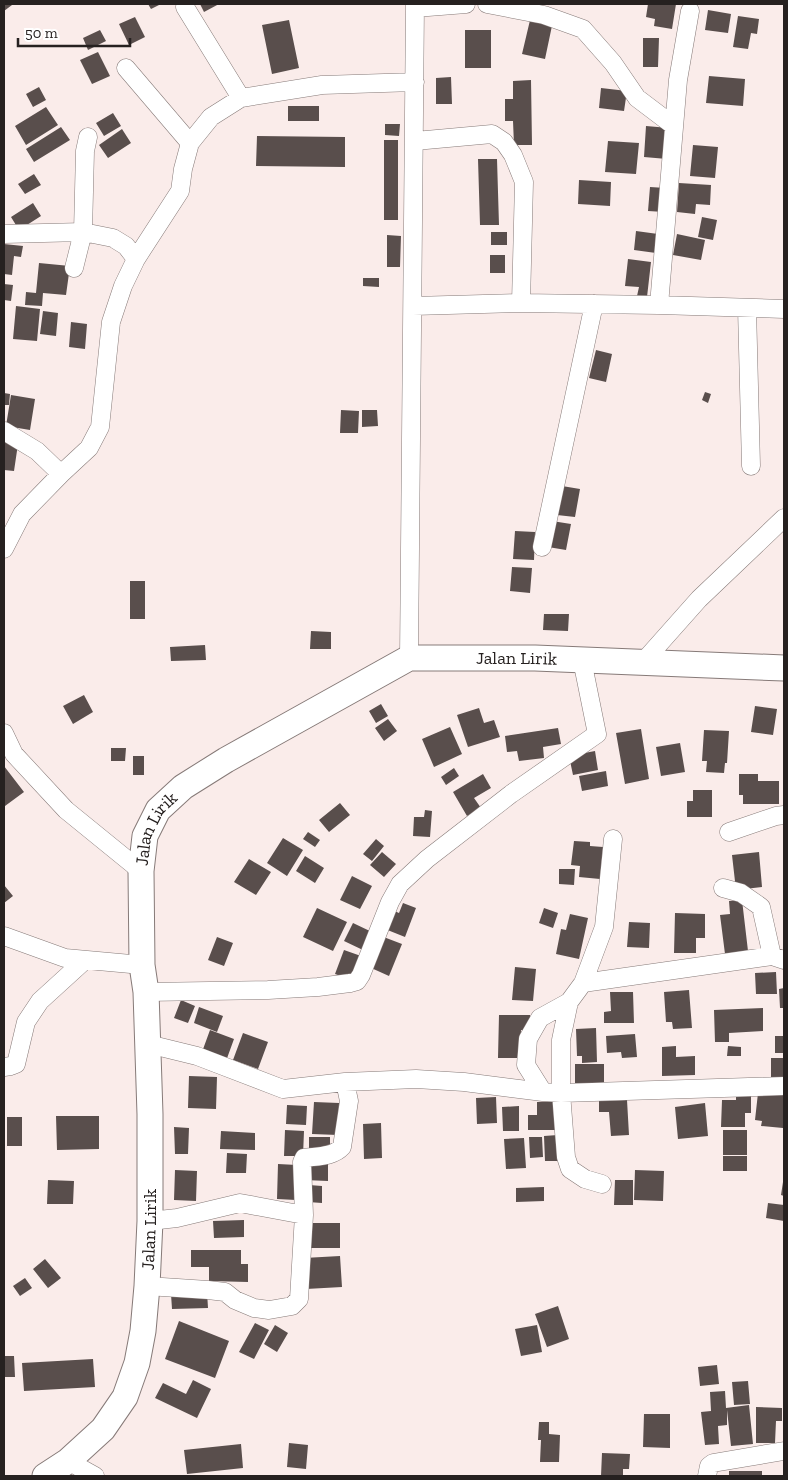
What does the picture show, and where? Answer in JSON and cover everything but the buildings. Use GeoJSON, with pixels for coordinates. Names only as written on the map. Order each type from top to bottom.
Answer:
{"type":"FeatureCollection","features":[{"type":"Feature","properties":{"kind":"main road","name":"Jalan Lirik"},"geometry":{"type":"LineString","coordinates":[[45,1476],[68,1461],[103,1429],[125,1396],[137,1363],[143,1331],[150,1222],[150,1114],[146,992],[142,965],[141,871],[145,836],[158,810],[183,787],[226,760],[409,658],[535,658],[784,668]]}},
{"type":"Feature","properties":{"kind":"street"},"geometry":{"type":"LineString","coordinates":[[409,658],[415,6],[466,4]]}},
{"type":"Feature","properties":{"kind":"street"},"geometry":{"type":"LineString","coordinates":[[487,4],[544,15],[583,29],[613,63],[637,98],[674,126]]}},
{"type":"Feature","properties":{"kind":"street"},"geometry":{"type":"LineString","coordinates":[[185,6],[241,98]]}},
{"type":"Feature","properties":{"kind":"street"},"geometry":{"type":"LineString","coordinates":[[659,305],[679,73],[690,11]]}},
{"type":"Feature","properties":{"kind":"street"},"geometry":{"type":"LineString","coordinates":[[126,68],[190,142]]}},
{"type":"Feature","properties":{"kind":"street"},"geometry":{"type":"LineString","coordinates":[[4,549],[22,514],[60,474],[89,448],[100,427],[111,322],[123,286],[136,259],[180,191],[190,142],[211,117],[241,98],[322,85],[415,82]]}},
{"type":"Feature","properties":{"kind":"street"},"geometry":{"type":"LineString","coordinates":[[415,140],[492,134],[504,142],[513,156],[524,182],[521,303]]}},
{"type":"Feature","properties":{"kind":"street"},"geometry":{"type":"LineString","coordinates":[[74,268],[83,232],[85,152],[88,137]]}},
{"type":"Feature","properties":{"kind":"street"},"geometry":{"type":"LineString","coordinates":[[4,234],[83,232],[113,238],[126,246],[136,259]]}},
{"type":"Feature","properties":{"kind":"street"},"geometry":{"type":"LineString","coordinates":[[413,306],[521,303],[784,309]]}},
{"type":"Feature","properties":{"kind":"street"},"geometry":{"type":"LineString","coordinates":[[542,547],[594,304]]}},
{"type":"Feature","properties":{"kind":"street"},"geometry":{"type":"LineString","coordinates":[[747,308],[751,466]]}},
{"type":"Feature","properties":{"kind":"street"},"geometry":{"type":"LineString","coordinates":[[4,431],[36,451],[60,474]]}},
{"type":"Feature","properties":{"kind":"street"},"geometry":{"type":"LineString","coordinates":[[643,662],[699,599],[784,518]]}},
{"type":"Feature","properties":{"kind":"street"},"geometry":{"type":"LineString","coordinates":[[146,992],[268,990],[356,981],[390,902],[400,884],[426,859],[511,794],[597,734],[582,660]]}},
{"type":"Feature","properties":{"kind":"street"},"geometry":{"type":"LineString","coordinates":[[4,733],[14,754],[66,810],[141,871]]}},
{"type":"Feature","properties":{"kind":"street"},"geometry":{"type":"LineString","coordinates":[[728,832],[784,815]]}},
{"type":"Feature","properties":{"kind":"street"},"geometry":{"type":"LineString","coordinates":[[602,1184],[585,1179],[570,1169],[566,1157],[561,1093],[561,1040],[569,1002],[583,983],[604,927],[613,839]]}},
{"type":"Feature","properties":{"kind":"street"},"geometry":{"type":"LineString","coordinates":[[583,983],[778,958],[761,907],[741,893],[723,888]]}},
{"type":"Feature","properties":{"kind":"street"},"geometry":{"type":"LineString","coordinates":[[4,936],[65,958],[142,965]]}},
{"type":"Feature","properties":{"kind":"street"},"geometry":{"type":"LineString","coordinates":[[4,1067],[16,1064],[26,1022],[40,1001],[85,960]]}},
{"type":"Feature","properties":{"kind":"street"},"geometry":{"type":"LineString","coordinates":[[543,1092],[526,1065],[528,1038],[540,1018],[569,1002]]}},
{"type":"Feature","properties":{"kind":"street"},"geometry":{"type":"LineString","coordinates":[[148,1044],[197,1056],[284,1089],[345,1082],[416,1078],[561,1093],[784,1086]]}},
{"type":"Feature","properties":{"kind":"street"},"geometry":{"type":"LineString","coordinates":[[147,1286],[225,1292],[235,1300],[254,1308],[269,1310],[292,1306],[299,1299],[304,1215],[302,1162],[304,1158],[332,1154],[342,1147],[348,1101],[345,1082]]}},
{"type":"Feature","properties":{"kind":"street"},"geometry":{"type":"LineString","coordinates":[[150,1222],[177,1218],[240,1203],[304,1215]]}},
{"type":"Feature","properties":{"kind":"street"},"geometry":{"type":"LineString","coordinates":[[707,1476],[708,1466],[712,1463],[784,1451]]}},
{"type":"Feature","properties":{"kind":"street"},"geometry":{"type":"LineString","coordinates":[[68,1461],[95,1476]]}}]}
